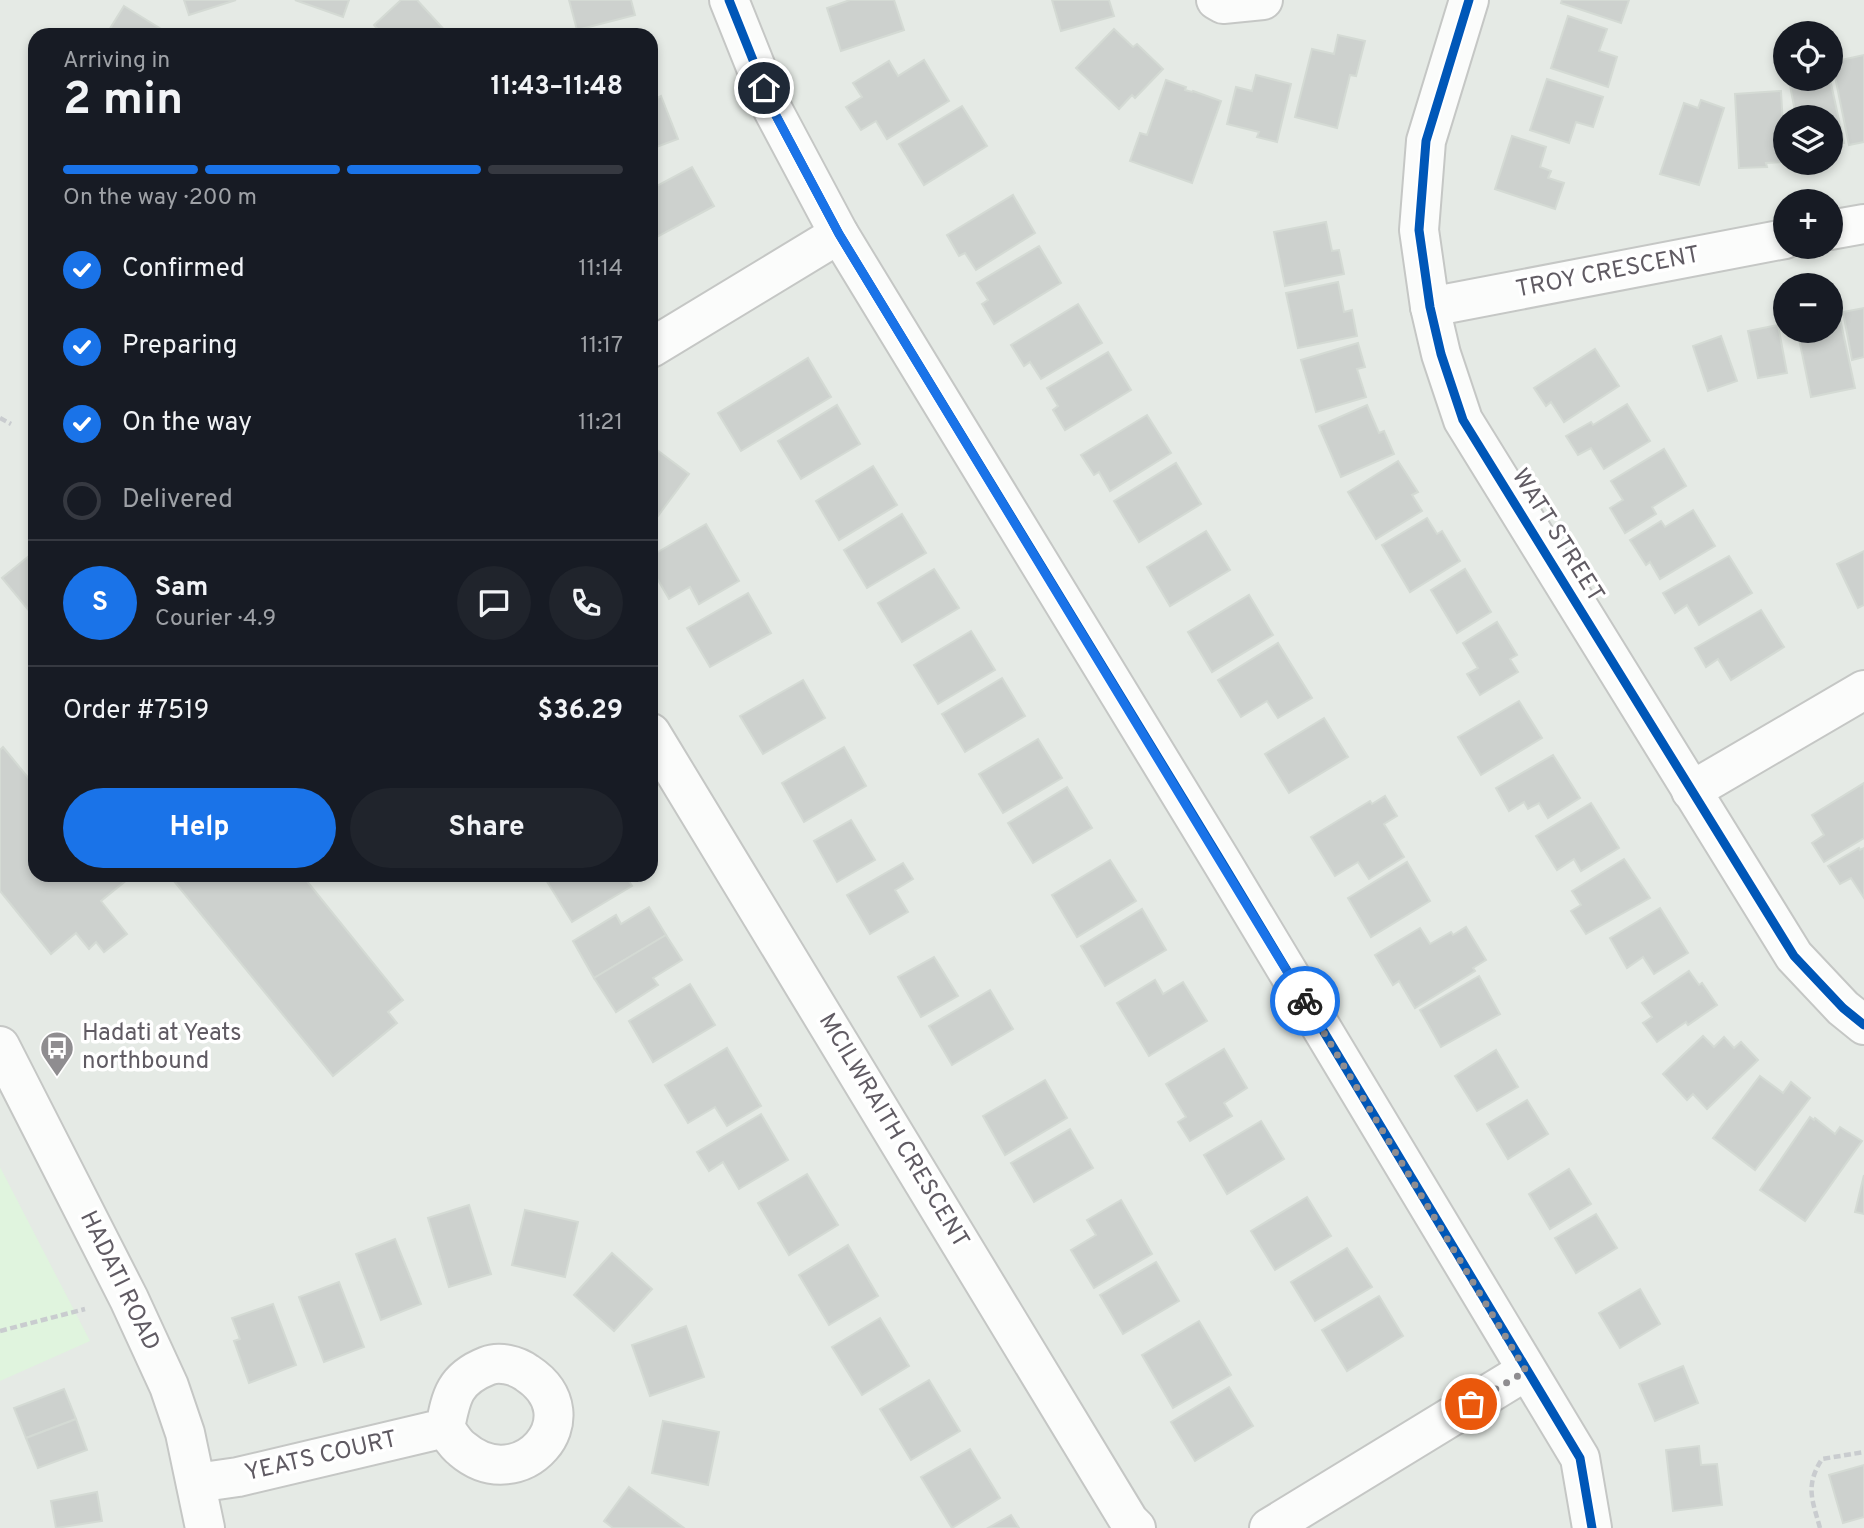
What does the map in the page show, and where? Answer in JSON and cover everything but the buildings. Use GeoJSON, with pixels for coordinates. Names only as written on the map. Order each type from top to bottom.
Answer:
{"type":"FeatureCollection","features":[{"type":"Feature","properties":{"kind":"street"},"geometry":{"type":"LineString","coordinates":[[729,0],[773,110],[839,234],[1223,863],[1580,1458],[1592,1528]]}},
{"type":"Feature","properties":{"kind":"street"},"geometry":{"type":"LineString","coordinates":[[1216,0],[1223,5],[1263,0]]}},
{"type":"Feature","properties":{"kind":"street","name":"WATT STREET"},"geometry":{"type":"LineString","coordinates":[[1469,0],[1426,141],[1419,230],[1430,307],[1441,354],[1463,420],[1794,956],[1843,1008],[1864,1025]]}},
{"type":"Feature","properties":{"kind":"street"},"geometry":{"type":"LineString","coordinates":[[1843,228],[1864,224]]}},
{"type":"Feature","properties":{"kind":"street"},"geometry":{"type":"LineString","coordinates":[[658,344],[839,234]]}},
{"type":"Feature","properties":{"kind":"street","name":"TROY CRESCENT"},"geometry":{"type":"LineString","coordinates":[[1430,307],[1773,241]]}},
{"type":"Feature","properties":{"kind":"street"},"geometry":{"type":"LineString","coordinates":[[1691,791],[1864,690]]}},
{"type":"Feature","properties":{"kind":"street","name":"MCILWRAITH CRESCENT"},"geometry":{"type":"LineString","coordinates":[[658,745],[1129,1521],[1136,1528]]}},
{"type":"Feature","properties":{"kind":"street","name":"HADATI ROAD"},"geometry":{"type":"LineString","coordinates":[[0,1045],[129,1299],[169,1386],[186,1433],[205,1528]]}},
{"type":"Feature","properties":{"kind":"street"},"geometry":{"type":"LineString","coordinates":[[1269,1528],[1526,1371]]}},
{"type":"Feature","properties":{"kind":"street","name":"YEATS COURT"},"geometry":{"type":"LineString","coordinates":[[196,1483],[238,1477],[445,1428]]}},
{"type":"Feature","properties":{"kind":"path"},"geometry":{"type":"LineString","coordinates":[[0,418],[11,424]]}},
{"type":"Feature","properties":{"kind":"path"},"geometry":{"type":"LineString","coordinates":[[0,1331],[85,1309]]}},
{"type":"Feature","properties":{"kind":"path"},"geometry":{"type":"LineString","coordinates":[[1820,1528],[1810,1493],[1813,1473],[1822,1459],[1864,1452]]}},
{"type":"Feature","properties":{"kind":"shaded area"},"geometry":{"type":"Polygon","coordinates":[[[0,1167],[90,1341],[0,1381],[0,1167]]]}},
{"type":"Feature","properties":{"kind":"cycle path"},"geometry":{"type":"LineString","coordinates":[[729,0],[773,110],[839,234],[1223,864],[1580,1458],[1592,1528]]}},
{"type":"Feature","properties":{"kind":"cycle path"},"geometry":{"type":"LineString","coordinates":[[1469,0],[1426,141],[1419,230],[1430,307],[1441,354],[1463,420],[1794,956],[1843,1008],[1864,1025]]}},
{"type":"Feature","properties":{"kind":"way so far"},"geometry":{"type":"LineString","coordinates":[[1305,1001],[1526,1371],[1471,1404]]}},
{"type":"Feature","properties":{"kind":"place","name":"Hadati at Yeats northbound"},"geometry":{"type":"Point","coordinates":[57,1078]}},
{"type":"Feature","properties":{"kind":"route"},"geometry":{"type":"LineString","coordinates":[[764,88],[839,234],[1305,1001]]}}]}
